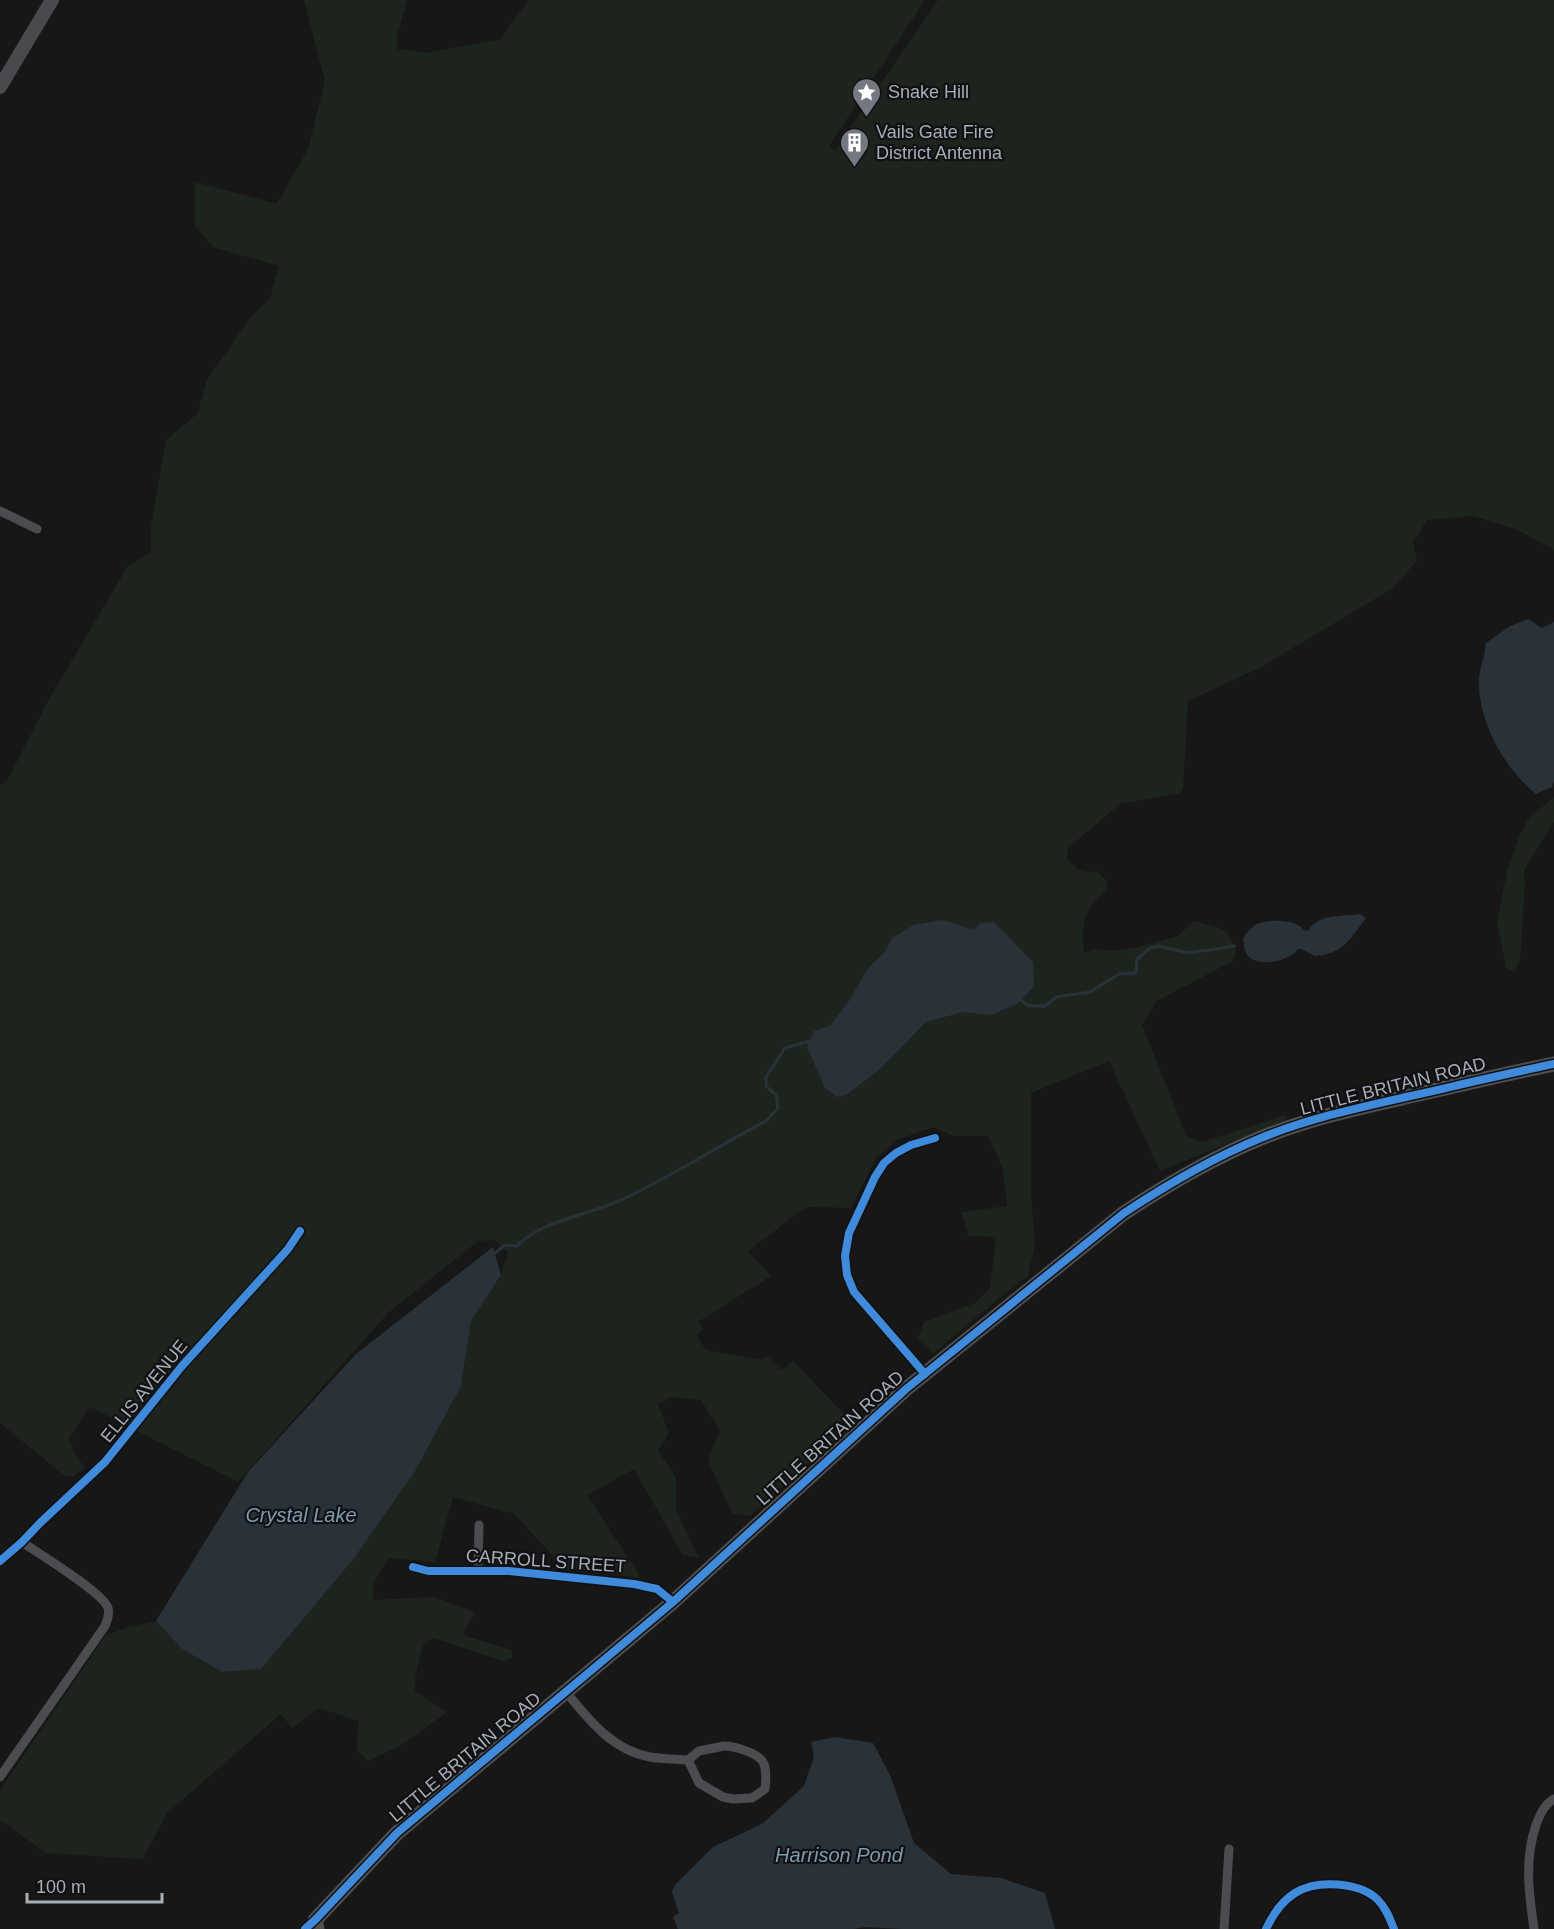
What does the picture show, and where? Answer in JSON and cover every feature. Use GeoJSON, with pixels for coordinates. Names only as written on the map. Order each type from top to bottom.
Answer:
{"type":"FeatureCollection","features":[{"type":"Feature","properties":{"kind":"main road"},"geometry":{"type":"LineString","coordinates":[[0,87],[52,0]]}},
{"type":"Feature","properties":{"kind":"main road","name":"LITTLE BRITAIN ROAD"},"geometry":{"type":"LineString","coordinates":[[312,1926],[397,1833],[673,1602],[925,1374],[1124,1212],[1214,1159],[1261,1137],[1339,1113],[1554,1064]]}},
{"type":"Feature","properties":{"kind":"street"},"geometry":{"type":"LineString","coordinates":[[0,511],[37,528]]}},
{"type":"Feature","properties":{"kind":"street"},"geometry":{"type":"LineString","coordinates":[[925,1374],[854,1292],[847,1275],[845,1256],[849,1233],[884,1163],[911,1144],[935,1138]]}},
{"type":"Feature","properties":{"kind":"street","name":"ELLIS AVENUE"},"geometry":{"type":"LineString","coordinates":[[0,1561],[105,1462],[182,1366],[288,1249],[300,1231]]}},
{"type":"Feature","properties":{"kind":"street"},"geometry":{"type":"LineString","coordinates":[[478,1571],[479,1525]]}},
{"type":"Feature","properties":{"kind":"street"},"geometry":{"type":"LineString","coordinates":[[0,1776],[105,1626],[109,1609],[104,1601],[76,1578],[22,1542]]}},
{"type":"Feature","properties":{"kind":"street","name":"CARROLL STREET"},"geometry":{"type":"LineString","coordinates":[[412,1567],[428,1570],[508,1571],[634,1584],[657,1589],[673,1602]]}},
{"type":"Feature","properties":{"kind":"street"},"geometry":{"type":"LineString","coordinates":[[566,1692],[590,1722],[609,1739],[649,1757],[688,1760],[699,1751],[734,1746],[761,1759],[766,1771],[765,1789],[752,1798],[723,1797],[699,1783],[688,1760]]}},
{"type":"Feature","properties":{"kind":"street"},"geometry":{"type":"LineString","coordinates":[[1533,1929],[1527,1870],[1531,1839],[1540,1814],[1548,1802],[1554,1799]]}},
{"type":"Feature","properties":{"kind":"street"},"geometry":{"type":"LineString","coordinates":[[1224,1929],[1229,1849]]}},
{"type":"Feature","properties":{"kind":"street"},"geometry":{"type":"LineString","coordinates":[[1266,1929],[1281,1905],[1293,1894],[1313,1886],[1341,1884],[1358,1888],[1378,1900],[1394,1929]]}},
{"type":"Feature","properties":{"kind":"shaded area"},"geometry":{"type":"Polygon","coordinates":[[[304,0],[407,0],[397,36],[397,49],[426,53],[501,39],[528,0],[925,0],[829,146],[835,150],[938,0],[1554,0],[1554,550],[1518,530],[1474,516],[1427,520],[1413,542],[1417,561],[1393,588],[1261,667],[1188,701],[1183,789],[1180,793],[1120,804],[1068,848],[1067,859],[1074,866],[1087,872],[1096,871],[1106,880],[1108,888],[1094,902],[1086,916],[1083,933],[1084,953],[1094,949],[1112,951],[1134,948],[1178,936],[1194,921],[1222,930],[1234,946],[1236,955],[1231,962],[1157,1001],[1142,1025],[1186,1136],[1202,1142],[1285,1115],[1288,1117],[1284,1121],[1160,1171],[1109,1061],[1031,1093],[1031,1193],[1035,1245],[1028,1276],[933,1354],[918,1339],[924,1322],[975,1303],[990,1288],[996,1237],[969,1236],[961,1212],[1007,1206],[1003,1169],[988,1136],[954,1136],[934,1127],[899,1139],[876,1158],[851,1208],[806,1207],[748,1251],[771,1276],[698,1322],[703,1330],[696,1335],[706,1350],[760,1360],[767,1356],[781,1370],[793,1361],[854,1424],[750,1516],[732,1513],[708,1460],[720,1430],[701,1400],[671,1397],[658,1404],[669,1433],[658,1451],[676,1477],[676,1510],[699,1558],[683,1555],[634,1469],[587,1495],[641,1578],[564,1568],[514,1514],[453,1497],[435,1562],[389,1558],[373,1584],[373,1600],[434,1597],[475,1612],[463,1635],[512,1650],[512,1658],[503,1661],[434,1638],[424,1642],[415,1677],[415,1691],[447,1712],[403,1744],[368,1761],[356,1749],[359,1721],[319,1708],[292,1728],[281,1714],[167,1813],[143,1859],[46,1853],[0,1820],[0,1790],[106,1635],[156,1621],[182,1649],[221,1672],[261,1669],[352,1561],[461,1386],[471,1321],[501,1275],[508,1252],[494,1240],[478,1241],[388,1313],[238,1482],[90,1407],[69,1438],[74,1452],[85,1468],[74,1476],[65,1476],[0,1423],[0,784],[6,783],[49,699],[128,566],[151,552],[151,526],[166,440],[197,414],[207,380],[250,318],[270,299],[279,266],[213,247],[195,226],[195,182],[277,204],[308,149],[325,81],[304,0]]]}},
{"type":"Feature","properties":{"kind":"shaded area"},"geometry":{"type":"Polygon","coordinates":[[[1554,797],[1554,822],[1524,870],[1520,960],[1514,972],[1506,968],[1497,922],[1507,872],[1520,834],[1529,818],[1554,797]]]}},
{"type":"Feature","properties":{"kind":"water"},"geometry":{"type":"Polygon","coordinates":[[[1528,619],[1542,628],[1554,622],[1554,781],[1552,787],[1536,794],[1513,771],[1495,743],[1483,711],[1479,680],[1485,644],[1510,626],[1528,619]]]}},
{"type":"Feature","properties":{"kind":"water"},"geometry":{"type":"Polygon","coordinates":[[[1360,914],[1366,918],[1355,933],[1339,949],[1325,955],[1315,956],[1298,949],[1282,959],[1261,962],[1249,957],[1245,951],[1244,937],[1252,927],[1262,922],[1289,922],[1301,927],[1304,931],[1325,918],[1360,914]]]}},
{"type":"Feature","properties":{"kind":"water"},"geometry":{"type":"Polygon","coordinates":[[[942,920],[974,929],[981,923],[994,922],[1033,962],[1034,986],[1017,1004],[991,1015],[963,1012],[926,1022],[879,1070],[846,1095],[837,1097],[825,1088],[807,1047],[814,1031],[830,1026],[849,1001],[868,968],[885,952],[892,938],[914,925],[942,920]]]}},
{"type":"Feature","properties":{"kind":"water","name":"Crystal Lake"},"geometry":{"type":"Polygon","coordinates":[[[493,1247],[501,1275],[471,1321],[461,1386],[415,1471],[352,1561],[261,1669],[222,1672],[182,1649],[156,1621],[248,1472],[356,1354],[493,1247]]]}},
{"type":"Feature","properties":{"kind":"water","name":"Harrison Pond"},"geometry":{"type":"Polygon","coordinates":[[[835,1737],[873,1743],[890,1775],[914,1843],[951,1874],[1001,1878],[1045,1893],[1055,1929],[865,1927],[854,1929],[678,1929],[673,1917],[679,1913],[672,1892],[675,1885],[713,1847],[762,1824],[804,1786],[814,1757],[811,1742],[835,1737]]]}},
{"type":"Feature","properties":{"kind":"waterway"},"geometry":{"type":"LineString","coordinates":[[1021,1000],[1029,1006],[1045,1006],[1056,997],[1090,992],[1119,974],[1136,973],[1137,959],[1150,948],[1158,946],[1189,953],[1235,946]]}},
{"type":"Feature","properties":{"kind":"waterway"},"geometry":{"type":"LineString","coordinates":[[495,1253],[505,1245],[517,1246],[527,1237],[552,1224],[608,1205],[640,1191],[766,1121],[778,1108],[776,1095],[766,1086],[766,1077],[785,1048],[810,1041]]}},
{"type":"Feature","properties":{"kind":"cycle path"},"geometry":{"type":"LineString","coordinates":[[305,1929],[397,1833],[673,1602],[906,1389],[1124,1213],[1208,1163],[1278,1131],[1351,1110],[1554,1064]]}},
{"type":"Feature","properties":{"kind":"cycle path"},"geometry":{"type":"LineString","coordinates":[[925,1374],[854,1292],[847,1275],[845,1256],[849,1233],[884,1163],[911,1145],[935,1138]]}},
{"type":"Feature","properties":{"kind":"cycle path"},"geometry":{"type":"LineString","coordinates":[[0,1561],[105,1462],[182,1366],[288,1249],[300,1231]]}},
{"type":"Feature","properties":{"kind":"cycle path"},"geometry":{"type":"LineString","coordinates":[[413,1567],[428,1571],[509,1571],[634,1584],[657,1589],[673,1602]]}},
{"type":"Feature","properties":{"kind":"cycle path"},"geometry":{"type":"LineString","coordinates":[[1266,1929],[1278,1909],[1290,1896],[1304,1889],[1326,1884],[1350,1886],[1370,1894],[1383,1906],[1394,1929]]}},
{"type":"Feature","properties":{"kind":"place","name":"Snake Hill"},"geometry":{"type":"Point","coordinates":[867,118]}},
{"type":"Feature","properties":{"kind":"place","name":"Vails Gate Fire District Antenna"},"geometry":{"type":"Point","coordinates":[855,168]}}]}
